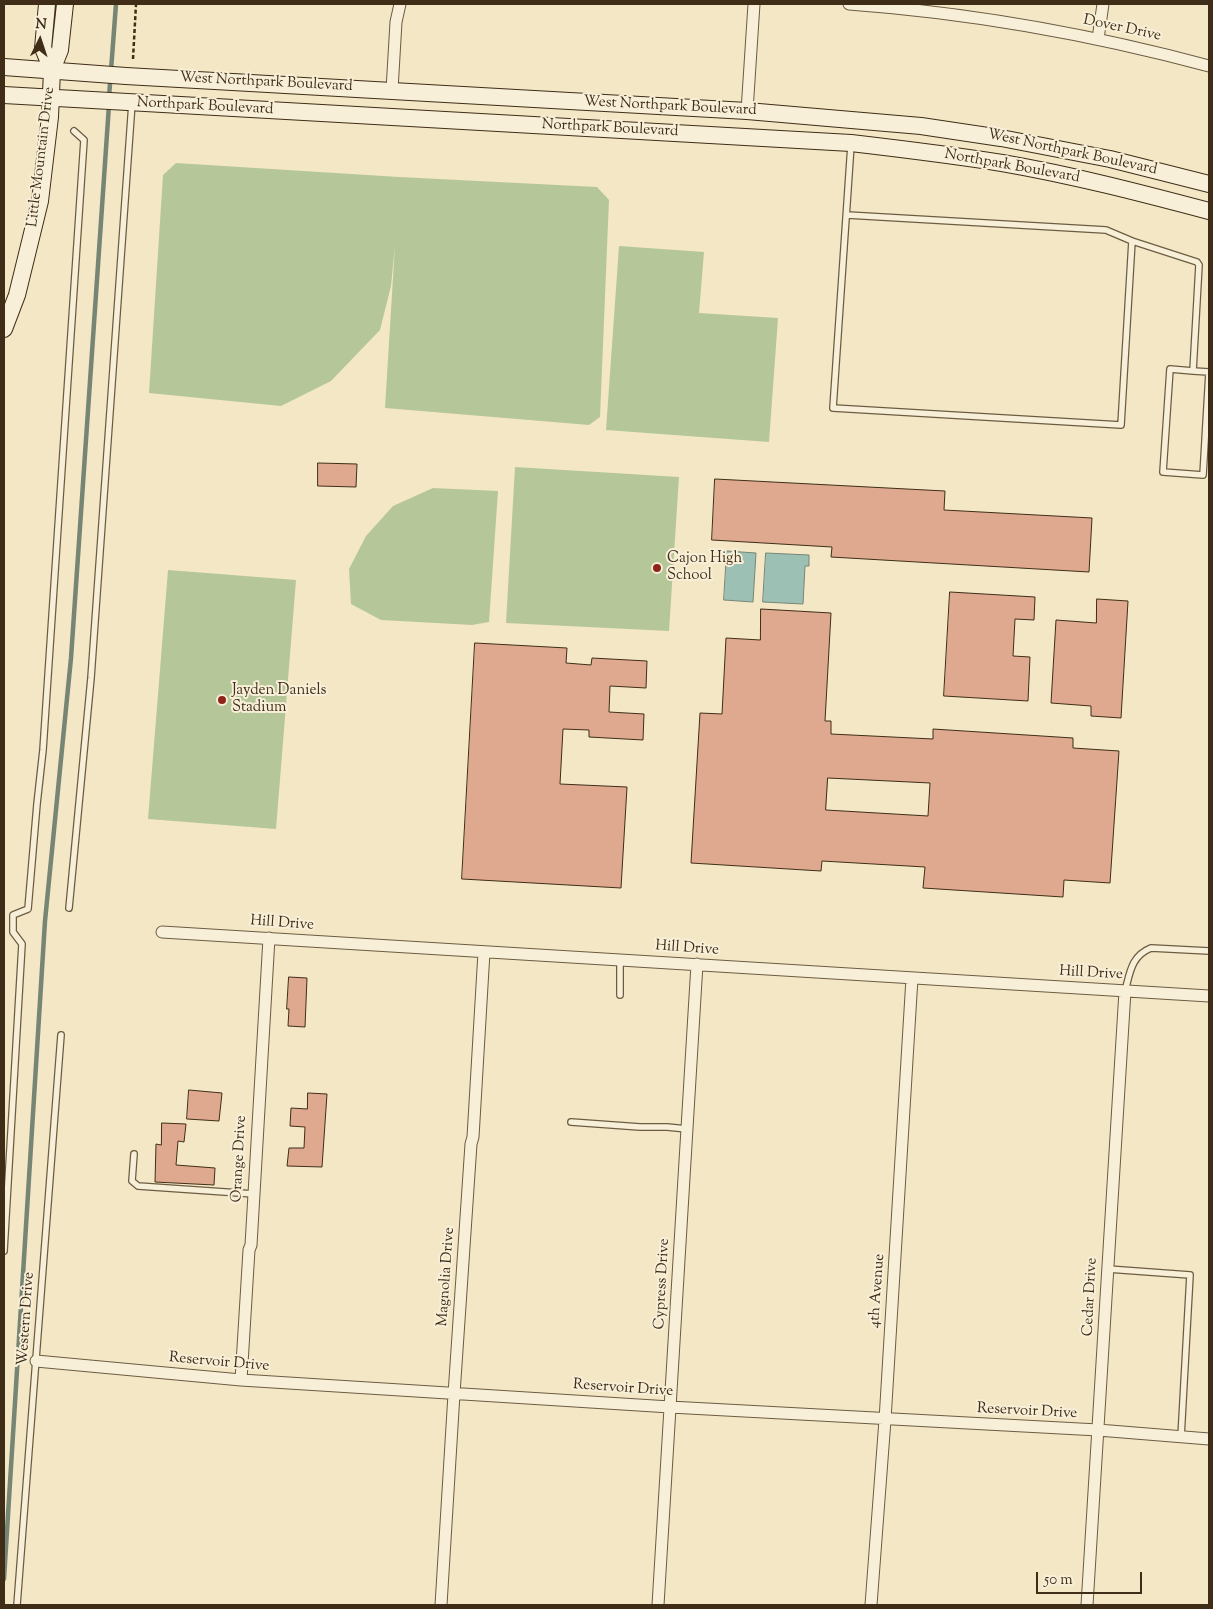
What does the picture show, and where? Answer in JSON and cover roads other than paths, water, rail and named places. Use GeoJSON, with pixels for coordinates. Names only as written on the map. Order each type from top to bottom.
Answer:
{"type":"FeatureCollection","features":[{"type":"Feature","properties":{"kind":"main road"},"geometry":{"type":"LineString","coordinates":[[47,4],[44,48],[52,70]]}},
{"type":"Feature","properties":{"kind":"main road"},"geometry":{"type":"LineString","coordinates":[[52,70],[60,50],[65,4]]}},
{"type":"Feature","properties":{"kind":"main road","name":"Northpark Boulevard"},"geometry":{"type":"LineString","coordinates":[[4,67],[126,76]]}},
{"type":"Feature","properties":{"kind":"main road","name":"Little Mountain Drive"},"geometry":{"type":"LineString","coordinates":[[4,330],[17,295],[40,201],[51,98],[52,70]]}},
{"type":"Feature","properties":{"kind":"main road","name":"West Northpark Boulevard"},"geometry":{"type":"LineString","coordinates":[[126,76],[747,111],[920,126],[1001,138],[1110,159],[1209,184]]}},
{"type":"Feature","properties":{"kind":"main road"},"geometry":{"type":"LineString","coordinates":[[390,117],[392,90]]}},
{"type":"Feature","properties":{"kind":"main road","name":"Northpark Boulevard"},"geometry":{"type":"LineString","coordinates":[[4,95],[851,143],[929,152],[1004,164],[1132,190],[1209,211]]}},
{"type":"Feature","properties":{"kind":"street"},"geometry":{"type":"LineString","coordinates":[[392,90],[396,22],[400,4]]}},
{"type":"Feature","properties":{"kind":"street"},"geometry":{"type":"LineString","coordinates":[[747,111],[754,4]]}},
{"type":"Feature","properties":{"kind":"street","name":"Dover Drive"},"geometry":{"type":"LineString","coordinates":[[849,4],[926,7],[1098,39],[1209,66]]}},
{"type":"Feature","properties":{"kind":"street"},"geometry":{"type":"LineString","coordinates":[[1098,39],[1103,4]]}},
{"type":"Feature","properties":{"kind":"street","name":"Hill Drive"},"geometry":{"type":"LineString","coordinates":[[162,932],[1209,996]]}},
{"type":"Feature","properties":{"kind":"street","name":"Orange Drive"},"geometry":{"type":"LineString","coordinates":[[240,1380],[254,1194],[269,938]]}},
{"type":"Feature","properties":{"kind":"street","name":"Magnolia Drive"},"geometry":{"type":"LineString","coordinates":[[441,1605],[484,952]]}},
{"type":"Feature","properties":{"kind":"street","name":"Cypress Drive"},"geometry":{"type":"LineString","coordinates":[[658,1605],[697,964]]}},
{"type":"Feature","properties":{"kind":"street","name":"4th Avenue"},"geometry":{"type":"LineString","coordinates":[[871,1605],[885,1420],[912,978]]}},
{"type":"Feature","properties":{"kind":"street","name":"Cedar Drive"},"geometry":{"type":"LineString","coordinates":[[1087,1605],[1125,991]]}},
{"type":"Feature","properties":{"kind":"street","name":"Reservoir Drive"},"geometry":{"type":"LineString","coordinates":[[36,1361],[240,1380],[885,1420],[1098,1430],[1209,1439]]}},
{"type":"Feature","properties":{"kind":"lane"},"geometry":{"type":"LineString","coordinates":[[69,908],[91,678],[128,103]]}},
{"type":"Feature","properties":{"kind":"lane"},"geometry":{"type":"LineString","coordinates":[[4,1250],[22,944],[13,932],[13,915],[28,909],[36,804],[44,750],[84,140],[74,131]]}},
{"type":"Feature","properties":{"kind":"lane"},"geometry":{"type":"LineString","coordinates":[[851,143],[833,408],[1122,425],[1132,241]]}},
{"type":"Feature","properties":{"kind":"lane"},"geometry":{"type":"LineString","coordinates":[[846,215],[1106,230],[1132,241],[1197,262],[1199,265],[1193,371]]}},
{"type":"Feature","properties":{"kind":"lane"},"geometry":{"type":"LineString","coordinates":[[1170,370],[1209,372],[1203,475],[1163,472],[1170,370]]}},
{"type":"Feature","properties":{"kind":"lane"},"geometry":{"type":"LineString","coordinates":[[1125,991],[1132,964],[1142,951],[1151,948],[1209,951]]}},
{"type":"Feature","properties":{"kind":"lane"},"geometry":{"type":"LineString","coordinates":[[620,960],[620,995]]}},
{"type":"Feature","properties":{"kind":"lane","name":"Western Drive"},"geometry":{"type":"LineString","coordinates":[[17,1605],[61,1035]]}},
{"type":"Feature","properties":{"kind":"lane"},"geometry":{"type":"LineString","coordinates":[[572,1122],[687,1128]]}},
{"type":"Feature","properties":{"kind":"lane"},"geometry":{"type":"LineString","coordinates":[[134,1154],[132,1181],[138,1186],[254,1194]]}},
{"type":"Feature","properties":{"kind":"lane"},"geometry":{"type":"LineString","coordinates":[[1108,1269],[1190,1275],[1181,1437]]}},
{"type":"Feature","properties":{"kind":"water"},"geometry":{"type":"Polygon","coordinates":[[[727,551],[756,553],[753,602],[724,600],[727,551]]]}},
{"type":"Feature","properties":{"kind":"water"},"geometry":{"type":"Polygon","coordinates":[[[766,553],[809,555],[809,566],[805,566],[803,604],[763,602],[766,553]]]}},
{"type":"Feature","properties":{"kind":"waterway"},"geometry":{"type":"LineString","coordinates":[[109,97],[116,4]]}},
{"type":"Feature","properties":{"kind":"waterway"},"geometry":{"type":"LineString","coordinates":[[4,1579],[45,921],[71,658],[109,105]]}},
{"type":"Feature","properties":{"kind":"place","name":"Cajon High School"},"geometry":{"type":"Point","coordinates":[657,568]}},
{"type":"Feature","properties":{"kind":"place","name":"Jayden Daniels Stadium"},"geometry":{"type":"Point","coordinates":[222,700]}}]}
